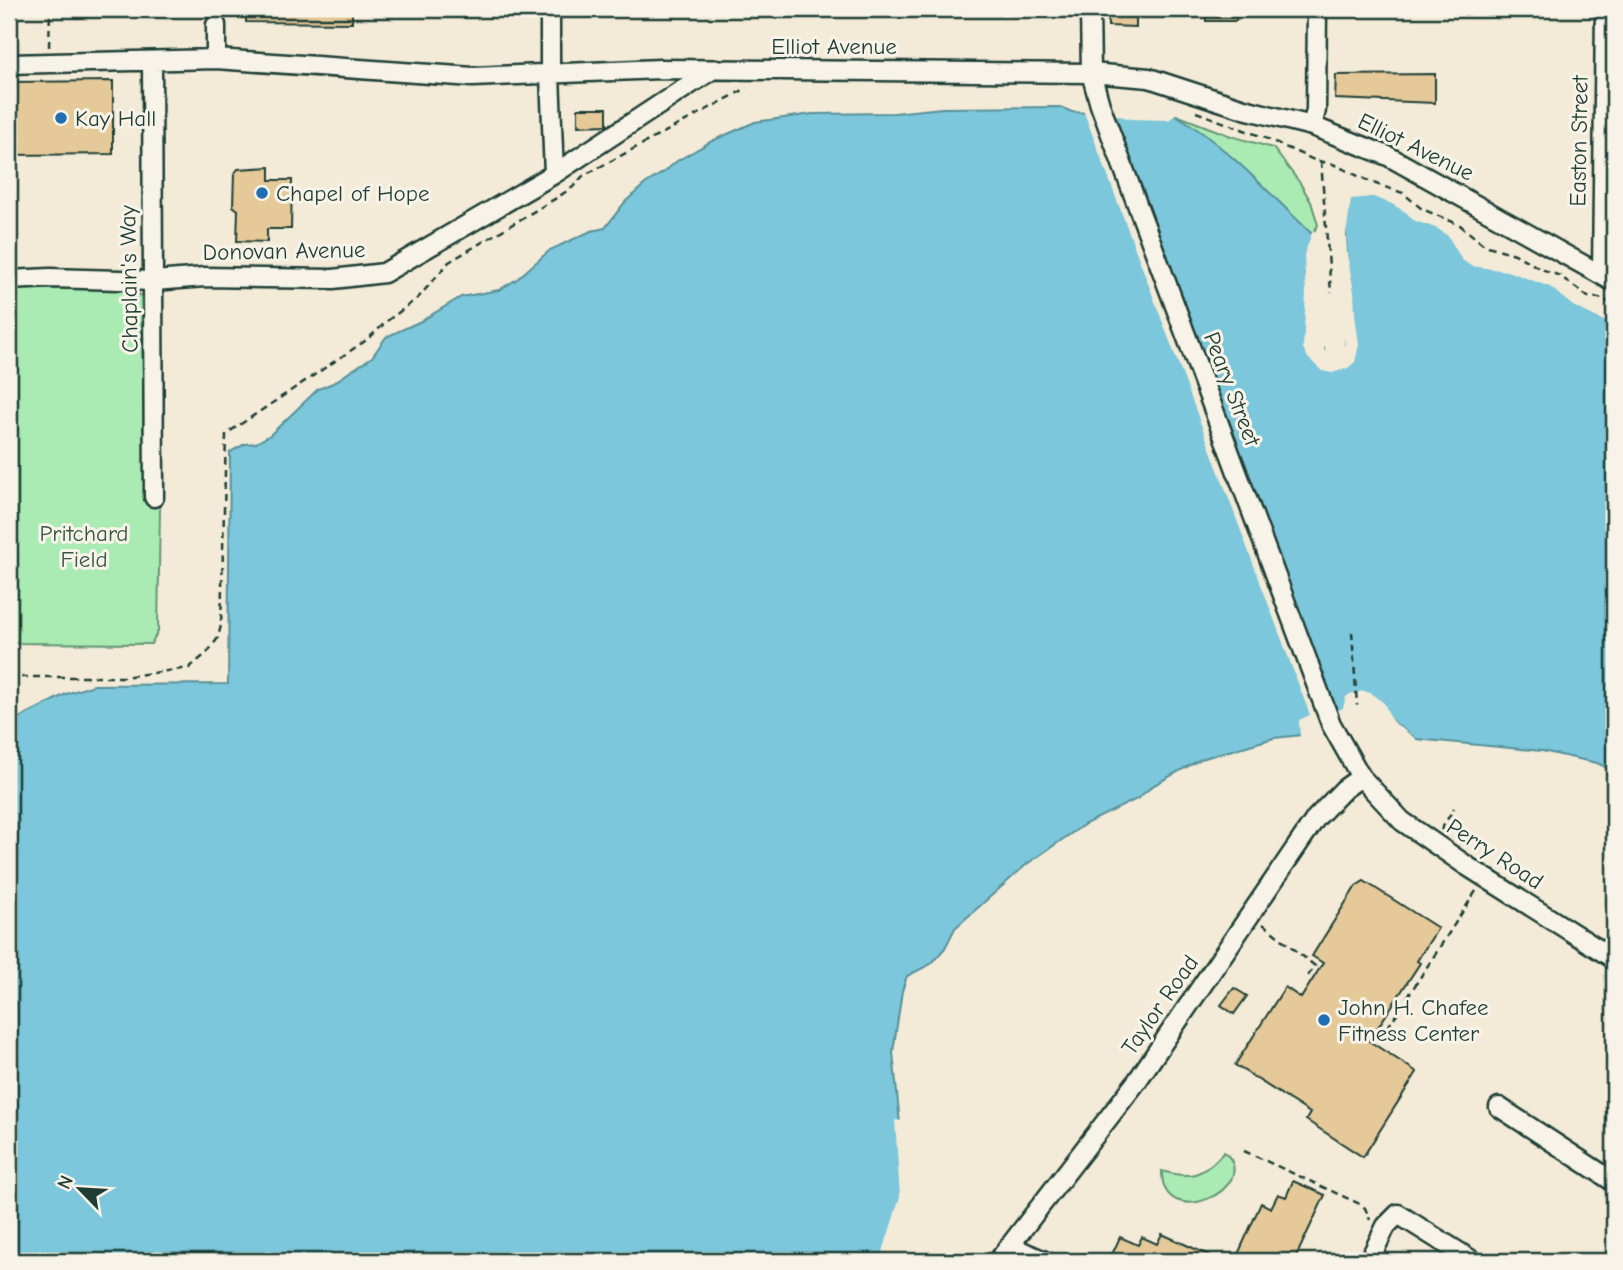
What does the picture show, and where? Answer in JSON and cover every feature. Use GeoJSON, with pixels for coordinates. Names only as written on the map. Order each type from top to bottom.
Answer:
{"type":"FeatureCollection","features":[{"type":"Feature","properties":{"kind":"street"},"geometry":{"type":"LineString","coordinates":[[550,9],[554,174]]}},
{"type":"Feature","properties":{"kind":"street","name":"Peary Street"},"geometry":{"type":"LineString","coordinates":[[1090,9],[1091,73],[1100,106],[1331,724],[1361,777]]}},
{"type":"Feature","properties":{"kind":"street","name":"Easton Street"},"geometry":{"type":"LineString","coordinates":[[1605,9],[1608,278]]}},
{"type":"Feature","properties":{"kind":"street"},"geometry":{"type":"LineString","coordinates":[[216,25],[216,59]]}},
{"type":"Feature","properties":{"kind":"street"},"geometry":{"type":"LineString","coordinates":[[1312,126],[1316,110],[1322,25]]}},
{"type":"Feature","properties":{"kind":"street","name":"Elliot Avenue"},"geometry":{"type":"LineString","coordinates":[[9,64],[216,59],[473,77],[712,69],[1091,73],[1149,78],[1244,109],[1312,126],[1388,156],[1608,278]]}},
{"type":"Feature","properties":{"kind":"street","name":"Chaplain's Way"},"geometry":{"type":"LineString","coordinates":[[152,61],[154,497]]}},
{"type":"Feature","properties":{"kind":"street","name":"Donovan Avenue"},"geometry":{"type":"LineString","coordinates":[[9,280],[50,278],[154,281],[205,277],[333,279],[384,273],[554,174],[712,69]]}},
{"type":"Feature","properties":{"kind":"street","name":"Perry Road"},"geometry":{"type":"LineString","coordinates":[[1361,777],[1387,806],[1425,838],[1614,958]]}},
{"type":"Feature","properties":{"kind":"street","name":"Taylor Road"},"geometry":{"type":"LineString","coordinates":[[998,1261],[1137,1081],[1316,818],[1344,789],[1361,777]]}},
{"type":"Feature","properties":{"kind":"street"},"geometry":{"type":"LineString","coordinates":[[1499,1107],[1614,1182]]}},
{"type":"Feature","properties":{"kind":"street"},"geometry":{"type":"LineString","coordinates":[[1370,1261],[1386,1226],[1398,1214],[1474,1261]]}},
{"type":"Feature","properties":{"kind":"street"},"geometry":{"type":"LineString","coordinates":[[1010,1246],[1045,1261]]}},
{"type":"Feature","properties":{"kind":"path"},"geometry":{"type":"LineString","coordinates":[[49,63],[50,9]]}},
{"type":"Feature","properties":{"kind":"path"},"geometry":{"type":"LineString","coordinates":[[9,677],[123,677],[189,668],[218,638],[222,625],[226,433],[368,339],[418,298],[449,262],[558,197],[583,176],[736,93],[754,87]]}},
{"type":"Feature","properties":{"kind":"path"},"geometry":{"type":"LineString","coordinates":[[1188,109],[1403,193],[1422,209],[1460,225],[1484,245],[1515,254],[1560,276],[1588,297],[1614,304]]}},
{"type":"Feature","properties":{"kind":"path"},"geometry":{"type":"LineString","coordinates":[[1321,161],[1331,293]]}},
{"type":"Feature","properties":{"kind":"path"},"geometry":{"type":"LineString","coordinates":[[1352,632],[1357,705]]}},
{"type":"Feature","properties":{"kind":"path"},"geometry":{"type":"LineString","coordinates":[[1381,1038],[1479,887]]}},
{"type":"Feature","properties":{"kind":"path"},"geometry":{"type":"LineString","coordinates":[[1263,924],[1315,966],[1307,977]]}},
{"type":"Feature","properties":{"kind":"path"},"geometry":{"type":"LineString","coordinates":[[1244,1151],[1360,1204],[1365,1208],[1370,1221]]}},
{"type":"Feature","properties":{"kind":"green space"},"geometry":{"type":"Polygon","coordinates":[[[1176,115],[1231,136],[1273,148],[1311,202],[1318,225],[1308,240],[1131,119],[1176,115]]]}},
{"type":"Feature","properties":{"kind":"green space","name":"Pritchard Field"},"geometry":{"type":"Polygon","coordinates":[[[132,288],[141,296],[146,504],[160,507],[158,631],[151,644],[9,643],[9,289],[132,288]]]}},
{"type":"Feature","properties":{"kind":"green space"},"geometry":{"type":"Polygon","coordinates":[[[1224,1152],[1233,1165],[1231,1178],[1222,1190],[1208,1199],[1192,1203],[1177,1200],[1166,1190],[1162,1171],[1181,1175],[1196,1174],[1210,1166],[1224,1152]]]}},
{"type":"Feature","properties":{"kind":"water"},"geometry":{"type":"Polygon","coordinates":[[[1060,107],[1072,112],[1165,117],[1176,115],[1213,141],[1248,171],[1314,236],[1316,313],[1327,357],[1345,352],[1348,304],[1345,197],[1385,196],[1426,224],[1443,227],[1471,253],[1553,283],[1566,297],[1614,318],[1614,771],[1597,763],[1542,751],[1416,739],[1392,721],[1368,696],[1357,697],[1349,709],[1314,727],[1311,734],[1274,738],[1201,759],[1154,785],[1137,799],[1085,824],[1027,864],[955,928],[945,948],[931,964],[907,976],[902,991],[893,1052],[903,1155],[903,1199],[883,1261],[9,1261],[9,723],[66,694],[94,685],[228,684],[230,452],[270,435],[318,389],[333,383],[372,357],[386,337],[421,321],[461,297],[499,290],[517,279],[550,250],[591,231],[605,228],[625,202],[677,161],[712,141],[755,122],[812,114],[894,113],[942,108],[1060,107]]]}},
{"type":"Feature","properties":{"kind":"pier"},"geometry":{"type":"Polygon","coordinates":[[[1082,107],[1164,114],[1178,112],[1169,120],[1131,119],[1116,115],[1117,124],[1271,541],[1337,711],[1343,708],[1346,697],[1350,694],[1364,691],[1370,693],[1384,703],[1392,721],[1416,739],[1415,743],[1390,724],[1366,700],[1359,700],[1349,719],[1341,718],[1342,721],[1316,729],[1312,737],[1300,738],[1299,720],[1310,715],[1082,107]]]}},
{"type":"Feature","properties":{"kind":"pier"},"geometry":{"type":"Polygon","coordinates":[[[1353,191],[1378,192],[1403,201],[1428,221],[1445,224],[1473,250],[1516,263],[1536,275],[1555,280],[1568,294],[1614,315],[1614,326],[1573,306],[1550,287],[1507,271],[1471,266],[1462,260],[1448,236],[1438,229],[1413,220],[1392,204],[1373,197],[1351,199],[1346,235],[1347,254],[1359,344],[1355,362],[1348,368],[1332,373],[1322,371],[1308,358],[1303,348],[1306,293],[1304,255],[1313,230],[1317,235],[1315,244],[1322,280],[1318,298],[1324,323],[1324,350],[1335,353],[1345,345],[1345,317],[1335,217],[1342,194],[1353,191]]]}},
{"type":"Feature","properties":{"kind":"pier"},"geometry":{"type":"Polygon","coordinates":[[[895,1120],[902,1121],[906,1155],[906,1200],[900,1231],[891,1254],[887,1261],[880,1261],[900,1197],[895,1120]]]}},
{"type":"Feature","properties":{"kind":"building"},"geometry":{"type":"Polygon","coordinates":[[[246,9],[352,9],[352,23],[246,22],[246,9]]]}},
{"type":"Feature","properties":{"kind":"building"},"geometry":{"type":"Polygon","coordinates":[[[1108,9],[1136,9],[1136,27],[1108,26],[1108,9]]]}},
{"type":"Feature","properties":{"kind":"building"},"geometry":{"type":"Polygon","coordinates":[[[1206,9],[1236,9],[1236,21],[1206,21],[1206,9]]]}},
{"type":"Feature","properties":{"kind":"building"},"geometry":{"type":"Polygon","coordinates":[[[1435,74],[1435,103],[1335,99],[1336,75],[1435,74]]]}},
{"type":"Feature","properties":{"kind":"building","name":"Kay Hall"},"geometry":{"type":"Polygon","coordinates":[[[113,81],[113,154],[9,155],[9,82],[113,81]]]}},
{"type":"Feature","properties":{"kind":"building"},"geometry":{"type":"Polygon","coordinates":[[[578,108],[607,108],[607,125],[578,126],[578,108]]]}},
{"type":"Feature","properties":{"kind":"building","name":"Chapel of Hope"},"geometry":{"type":"Polygon","coordinates":[[[270,167],[270,180],[292,180],[291,229],[267,229],[267,242],[237,241],[238,210],[233,206],[234,174],[238,169],[270,167]]]}},
{"type":"Feature","properties":{"kind":"building","name":"John H. Chafee Fitness Center"},"geometry":{"type":"Polygon","coordinates":[[[1364,881],[1438,928],[1417,961],[1420,963],[1369,1041],[1417,1072],[1363,1157],[1306,1120],[1310,1113],[1235,1065],[1285,987],[1301,998],[1323,963],[1312,956],[1356,886],[1364,881]]]}},
{"type":"Feature","properties":{"kind":"building"},"geometry":{"type":"Polygon","coordinates":[[[1234,988],[1247,996],[1234,1014],[1221,1005],[1234,988]]]}},
{"type":"Feature","properties":{"kind":"building"},"geometry":{"type":"Polygon","coordinates":[[[1293,1181],[1325,1195],[1294,1261],[1235,1261],[1261,1203],[1271,1208],[1278,1194],[1286,1197],[1293,1181]]]}},
{"type":"Feature","properties":{"kind":"building"},"geometry":{"type":"Polygon","coordinates":[[[1162,1234],[1222,1261],[1109,1261],[1120,1237],[1138,1245],[1142,1237],[1157,1244],[1162,1234]]]}},
{"type":"Feature","properties":{"kind":"place","name":"Kay Hall"},"geometry":{"type":"Point","coordinates":[61,118]}},
{"type":"Feature","properties":{"kind":"place","name":"Chapel of Hope"},"geometry":{"type":"Point","coordinates":[262,193]}},
{"type":"Feature","properties":{"kind":"place","name":"John H. Chafee Fitness Center"},"geometry":{"type":"Point","coordinates":[1324,1020]}}]}
